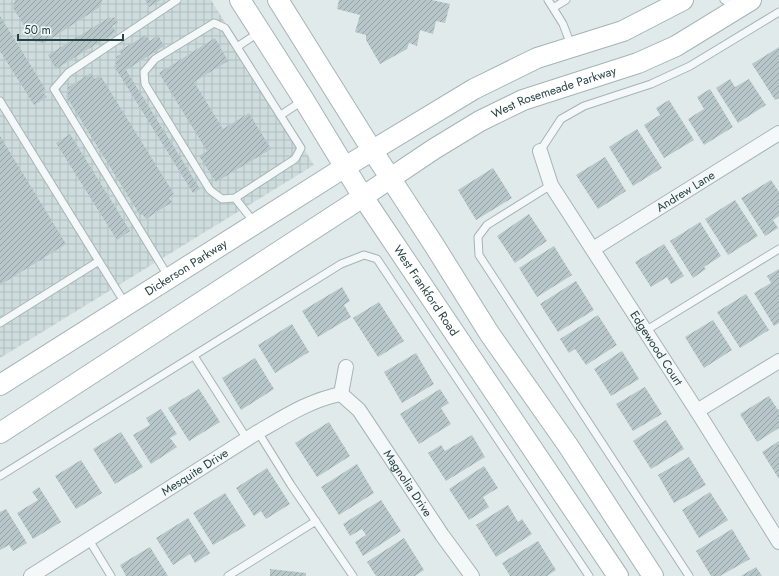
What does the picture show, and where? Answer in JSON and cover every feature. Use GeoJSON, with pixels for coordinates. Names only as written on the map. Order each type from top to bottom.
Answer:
{"type":"FeatureCollection","features":[{"type":"Feature","properties":{"kind":"main road","name":"West Frankford Road"},"geometry":{"type":"LineString","coordinates":[[240,0],[304,100],[363,197],[618,576]]}},
{"type":"Feature","properties":{"kind":"main road"},"geometry":{"type":"LineString","coordinates":[[278,0],[489,333],[567,444],[654,576]]}},
{"type":"Feature","properties":{"kind":"main road"},"geometry":{"type":"LineString","coordinates":[[372,150],[474,90],[521,65],[536,58],[623,31],[683,0]]}},
{"type":"Feature","properties":{"kind":"main road","name":"West Rosemeade Parkway"},"geometry":{"type":"LineString","coordinates":[[363,197],[434,149],[494,114],[523,100],[638,62],[676,46],[738,3]]}},
{"type":"Feature","properties":{"kind":"main road","name":"Dickerson Parkway"},"geometry":{"type":"LineString","coordinates":[[0,385],[372,150]]}},
{"type":"Feature","properties":{"kind":"main road"},"geometry":{"type":"LineString","coordinates":[[0,433],[363,197]]}},
{"type":"Feature","properties":{"kind":"street","name":"Andrew Lane"},"geometry":{"type":"LineString","coordinates":[[593,249],[779,134]]}},
{"type":"Feature","properties":{"kind":"street","name":"Edgewood Court"},"geometry":{"type":"LineString","coordinates":[[540,151],[551,185],[697,411],[779,542]]}},
{"type":"Feature","properties":{"kind":"street"},"geometry":{"type":"LineString","coordinates":[[697,411],[779,361]]}},
{"type":"Feature","properties":{"kind":"street"},"geometry":{"type":"LineString","coordinates":[[341,394],[346,367]]}},
{"type":"Feature","properties":{"kind":"street","name":"Mesquite Drive"},"geometry":{"type":"LineString","coordinates":[[31,576],[252,435],[296,410],[324,397],[341,394]]}},
{"type":"Feature","properties":{"kind":"street","name":"Magnolia Drive"},"geometry":{"type":"LineString","coordinates":[[341,394],[359,410],[442,535],[472,576]]}},
{"type":"Feature","properties":{"kind":"lane"},"geometry":{"type":"LineString","coordinates":[[169,278],[54,89],[68,73],[177,0]]}},
{"type":"Feature","properties":{"kind":"lane"},"geometry":{"type":"LineString","coordinates":[[548,0],[563,24],[572,48]]}},
{"type":"Feature","properties":{"kind":"lane"},"geometry":{"type":"LineString","coordinates":[[553,8],[566,0]]}},
{"type":"Feature","properties":{"kind":"lane"},"geometry":{"type":"LineString","coordinates":[[540,151],[561,119],[577,109],[651,84],[683,69],[714,53],[779,12]]}},
{"type":"Feature","properties":{"kind":"lane"},"geometry":{"type":"LineString","coordinates":[[214,23],[225,28],[237,47],[301,148],[296,159],[235,198],[222,199],[210,190],[145,84],[144,72],[155,59],[214,23]]}},
{"type":"Feature","properties":{"kind":"lane"},"geometry":{"type":"LineString","coordinates":[[237,47],[260,32]]}},
{"type":"Feature","properties":{"kind":"lane"},"geometry":{"type":"LineString","coordinates":[[281,116],[304,100]]}},
{"type":"Feature","properties":{"kind":"lane"},"geometry":{"type":"LineString","coordinates":[[0,101],[126,306]]}},
{"type":"Feature","properties":{"kind":"lane"},"geometry":{"type":"LineString","coordinates":[[551,185],[487,225],[478,237],[479,255],[689,576]]}},
{"type":"Feature","properties":{"kind":"lane"},"geometry":{"type":"LineString","coordinates":[[235,198],[255,224]]}},
{"type":"Feature","properties":{"kind":"lane"},"geometry":{"type":"LineString","coordinates":[[645,331],[779,249]]}},
{"type":"Feature","properties":{"kind":"lane"},"geometry":{"type":"LineString","coordinates":[[0,476],[341,264],[364,255],[377,259],[589,576]]}},
{"type":"Feature","properties":{"kind":"lane"},"geometry":{"type":"LineString","coordinates":[[0,323],[99,261]]}},
{"type":"Feature","properties":{"kind":"lane"},"geometry":{"type":"LineString","coordinates":[[194,356],[316,521],[353,576]]}},
{"type":"Feature","properties":{"kind":"lane"},"geometry":{"type":"LineString","coordinates":[[228,576],[316,521]]}},
{"type":"Feature","properties":{"kind":"lane"},"geometry":{"type":"LineString","coordinates":[[88,540],[111,576]]}},
{"type":"Feature","properties":{"kind":"shaded area"},"geometry":{"type":"Polygon","coordinates":[[[0,0],[211,0],[314,165],[0,358],[0,0]]]}},
{"type":"Feature","properties":{"kind":"building"},"geometry":{"type":"Polygon","coordinates":[[[15,0],[102,0],[100,7],[44,43],[34,41],[13,8],[15,0]]]}},
{"type":"Feature","properties":{"kind":"building"},"geometry":{"type":"Polygon","coordinates":[[[145,0],[161,0],[149,7],[145,0]]]}},
{"type":"Feature","properties":{"kind":"building"},"geometry":{"type":"Polygon","coordinates":[[[339,0],[432,0],[450,4],[445,23],[436,21],[433,34],[420,30],[417,46],[409,43],[407,49],[380,64],[366,40],[366,35],[355,32],[360,15],[337,9],[339,0]]]}},
{"type":"Feature","properties":{"kind":"building"},"geometry":{"type":"Polygon","coordinates":[[[0,16],[46,90],[43,92],[47,97],[34,105],[0,51],[0,16]]]}},
{"type":"Feature","properties":{"kind":"building"},"geometry":{"type":"Polygon","coordinates":[[[110,17],[111,19],[114,17],[118,23],[112,26],[116,32],[56,69],[48,55],[110,17]]]}},
{"type":"Feature","properties":{"kind":"building"},"geometry":{"type":"Polygon","coordinates":[[[146,35],[150,41],[158,35],[164,46],[126,70],[200,189],[193,193],[114,66],[116,65],[115,62],[118,60],[116,57],[121,54],[119,51],[146,35]]]}},
{"type":"Feature","properties":{"kind":"building"},"geometry":{"type":"Polygon","coordinates":[[[215,38],[228,61],[194,82],[223,129],[249,113],[271,149],[216,182],[199,156],[207,151],[159,73],[215,38]]]}},
{"type":"Feature","properties":{"kind":"building"},"geometry":{"type":"Polygon","coordinates":[[[779,47],[779,98],[775,100],[752,64],[779,47]]]}},
{"type":"Feature","properties":{"kind":"building"},"geometry":{"type":"Polygon","coordinates":[[[91,73],[95,79],[100,75],[174,194],[169,198],[172,202],[146,219],[142,214],[140,215],[66,96],[68,95],[67,92],[69,91],[67,88],[91,73]]]}},
{"type":"Feature","properties":{"kind":"building"},"geometry":{"type":"Polygon","coordinates":[[[730,79],[735,87],[749,79],[766,105],[738,123],[716,88],[730,79]]]}},
{"type":"Feature","properties":{"kind":"building"},"geometry":{"type":"Polygon","coordinates":[[[710,89],[733,127],[704,145],[688,119],[704,109],[697,97],[710,89]]]}},
{"type":"Feature","properties":{"kind":"building"},"geometry":{"type":"Polygon","coordinates":[[[669,100],[694,140],[664,158],[644,125],[660,115],[656,108],[669,100]]]}},
{"type":"Feature","properties":{"kind":"building"},"geometry":{"type":"Polygon","coordinates":[[[637,129],[662,168],[633,186],[609,147],[637,129]]]}},
{"type":"Feature","properties":{"kind":"building"},"geometry":{"type":"Polygon","coordinates":[[[70,134],[130,231],[117,240],[56,143],[70,134]]]}},
{"type":"Feature","properties":{"kind":"building"},"geometry":{"type":"Polygon","coordinates":[[[0,136],[66,244],[0,285],[0,136]]]}},
{"type":"Feature","properties":{"kind":"building"},"geometry":{"type":"Polygon","coordinates":[[[605,157],[626,191],[598,209],[576,175],[605,157]]]}},
{"type":"Feature","properties":{"kind":"building"},"geometry":{"type":"Polygon","coordinates":[[[493,168],[512,198],[476,220],[458,190],[493,168]]]}},
{"type":"Feature","properties":{"kind":"building"},"geometry":{"type":"Polygon","coordinates":[[[771,180],[779,192],[779,216],[773,220],[778,228],[765,236],[741,198],[771,180]]]}},
{"type":"Feature","properties":{"kind":"building"},"geometry":{"type":"Polygon","coordinates":[[[735,200],[758,236],[728,255],[705,219],[735,200]]]}},
{"type":"Feature","properties":{"kind":"building"},"geometry":{"type":"Polygon","coordinates":[[[529,214],[547,241],[515,263],[497,236],[529,214]]]}},
{"type":"Feature","properties":{"kind":"building"},"geometry":{"type":"Polygon","coordinates":[[[700,222],[721,256],[704,267],[706,269],[693,278],[670,241],[700,222]]]}},
{"type":"Feature","properties":{"kind":"building"},"geometry":{"type":"Polygon","coordinates":[[[664,244],[684,276],[671,284],[667,277],[651,287],[635,262],[664,244]]]}},
{"type":"Feature","properties":{"kind":"building"},"geometry":{"type":"Polygon","coordinates":[[[554,246],[572,275],[537,297],[519,268],[554,246]]]}},
{"type":"Feature","properties":{"kind":"building"},"geometry":{"type":"Polygon","coordinates":[[[779,269],[779,323],[774,326],[754,293],[771,283],[767,276],[779,269]]]}},
{"type":"Feature","properties":{"kind":"building"},"geometry":{"type":"Polygon","coordinates":[[[576,281],[594,310],[558,332],[540,304],[576,281]]]}},
{"type":"Feature","properties":{"kind":"building"},"geometry":{"type":"Polygon","coordinates":[[[342,287],[350,301],[344,305],[351,317],[318,337],[302,311],[342,287]]]}},
{"type":"Feature","properties":{"kind":"building"},"geometry":{"type":"Polygon","coordinates":[[[746,294],[769,330],[740,348],[717,312],[746,294]]]}},
{"type":"Feature","properties":{"kind":"building"},"geometry":{"type":"Polygon","coordinates":[[[379,302],[404,341],[378,357],[353,318],[379,302]]]}},
{"type":"Feature","properties":{"kind":"building"},"geometry":{"type":"Polygon","coordinates":[[[598,315],[617,345],[586,365],[575,349],[569,353],[560,339],[598,315]]]}},
{"type":"Feature","properties":{"kind":"building"},"geometry":{"type":"Polygon","coordinates":[[[713,320],[732,350],[704,368],[685,337],[713,320]]]}},
{"type":"Feature","properties":{"kind":"building"},"geometry":{"type":"Polygon","coordinates":[[[292,324],[309,352],[275,373],[258,345],[292,324]]]}},
{"type":"Feature","properties":{"kind":"building"},"geometry":{"type":"Polygon","coordinates":[[[622,351],[639,379],[611,396],[594,369],[622,351]]]}},
{"type":"Feature","properties":{"kind":"building"},"geometry":{"type":"Polygon","coordinates":[[[416,353],[434,384],[402,403],[384,372],[416,353]]]}},
{"type":"Feature","properties":{"kind":"building"},"geometry":{"type":"Polygon","coordinates":[[[255,358],[274,389],[241,410],[222,378],[255,358]]]}},
{"type":"Feature","properties":{"kind":"building"},"geometry":{"type":"Polygon","coordinates":[[[645,387],[662,414],[633,431],[616,404],[645,387]]]}},
{"type":"Feature","properties":{"kind":"building"},"geometry":{"type":"Polygon","coordinates":[[[199,389],[220,422],[189,441],[168,408],[199,389]]]}},
{"type":"Feature","properties":{"kind":"building"},"geometry":{"type":"Polygon","coordinates":[[[440,389],[449,403],[441,408],[451,424],[419,444],[400,414],[440,389]]]}},
{"type":"Feature","properties":{"kind":"building"},"geometry":{"type":"Polygon","coordinates":[[[769,396],[778,410],[779,409],[779,428],[757,442],[740,414],[769,396]]]}},
{"type":"Feature","properties":{"kind":"building"},"geometry":{"type":"Polygon","coordinates":[[[161,409],[177,434],[170,438],[177,447],[151,464],[133,435],[150,425],[146,418],[161,409]]]}},
{"type":"Feature","properties":{"kind":"building"},"geometry":{"type":"Polygon","coordinates":[[[666,420],[684,449],[651,469],[633,441],[666,420]]]}},
{"type":"Feature","properties":{"kind":"building"},"geometry":{"type":"Polygon","coordinates":[[[329,422],[350,456],[317,477],[295,443],[329,422]]]}},
{"type":"Feature","properties":{"kind":"building"},"geometry":{"type":"Polygon","coordinates":[[[121,432],[143,467],[115,484],[93,449],[121,432]]]}},
{"type":"Feature","properties":{"kind":"building"},"geometry":{"type":"Polygon","coordinates":[[[472,435],[485,457],[446,481],[428,453],[441,445],[445,451],[472,435]]]}},
{"type":"Feature","properties":{"kind":"building"},"geometry":{"type":"Polygon","coordinates":[[[779,441],[779,479],[762,452],[779,441]]]}},
{"type":"Feature","properties":{"kind":"building"},"geometry":{"type":"Polygon","coordinates":[[[689,457],[706,485],[674,503],[658,475],[689,457]]]}},
{"type":"Feature","properties":{"kind":"building"},"geometry":{"type":"Polygon","coordinates":[[[81,460],[102,493],[76,509],[55,476],[81,460]]]}},
{"type":"Feature","properties":{"kind":"building"},"geometry":{"type":"Polygon","coordinates":[[[357,464],[374,493],[339,515],[321,487],[357,464]]]}},
{"type":"Feature","properties":{"kind":"building"},"geometry":{"type":"Polygon","coordinates":[[[484,466],[498,488],[483,497],[489,507],[469,520],[449,489],[484,466]]]}},
{"type":"Feature","properties":{"kind":"building"},"geometry":{"type":"Polygon","coordinates":[[[267,468],[290,504],[266,519],[261,511],[254,516],[236,488],[267,468]]]}},
{"type":"Feature","properties":{"kind":"building"},"geometry":{"type":"Polygon","coordinates":[[[39,487],[61,522],[33,539],[17,513],[38,500],[32,492],[39,487]]]}},
{"type":"Feature","properties":{"kind":"building"},"geometry":{"type":"Polygon","coordinates":[[[710,492],[728,520],[699,538],[682,510],[710,492]]]}},
{"type":"Feature","properties":{"kind":"building"},"geometry":{"type":"Polygon","coordinates":[[[225,493],[246,526],[213,545],[193,513],[225,493]]]}},
{"type":"Feature","properties":{"kind":"building"},"geometry":{"type":"Polygon","coordinates":[[[381,500],[401,531],[363,556],[355,542],[366,535],[362,529],[350,536],[343,524],[381,500]]]}},
{"type":"Feature","properties":{"kind":"building"},"geometry":{"type":"Polygon","coordinates":[[[508,505],[518,522],[522,519],[532,534],[496,557],[476,525],[508,505]]]}},
{"type":"Feature","properties":{"kind":"building"},"geometry":{"type":"Polygon","coordinates":[[[6,509],[27,543],[13,551],[9,545],[0,550],[0,512],[6,509]]]}},
{"type":"Feature","properties":{"kind":"building"},"geometry":{"type":"Polygon","coordinates":[[[188,518],[210,553],[195,563],[190,554],[173,565],[156,538],[188,518]]]}},
{"type":"Feature","properties":{"kind":"building"},"geometry":{"type":"Polygon","coordinates":[[[732,529],[750,559],[720,576],[711,576],[696,551],[732,529]]]}},
{"type":"Feature","properties":{"kind":"building"},"geometry":{"type":"Polygon","coordinates":[[[404,538],[424,570],[415,576],[376,576],[367,562],[404,538]]]}},
{"type":"Feature","properties":{"kind":"building"},"geometry":{"type":"Polygon","coordinates":[[[538,541],[556,570],[547,576],[510,576],[502,563],[538,541]]]}},
{"type":"Feature","properties":{"kind":"building"},"geometry":{"type":"Polygon","coordinates":[[[150,547],[168,576],[126,576],[120,565],[150,547]]]}},
{"type":"Feature","properties":{"kind":"building"},"geometry":{"type":"Polygon","coordinates":[[[756,567],[762,576],[741,576],[756,567]]]}},
{"type":"Feature","properties":{"kind":"building"},"geometry":{"type":"Polygon","coordinates":[[[270,569],[306,573],[306,576],[270,576],[270,569]]]}}]}
